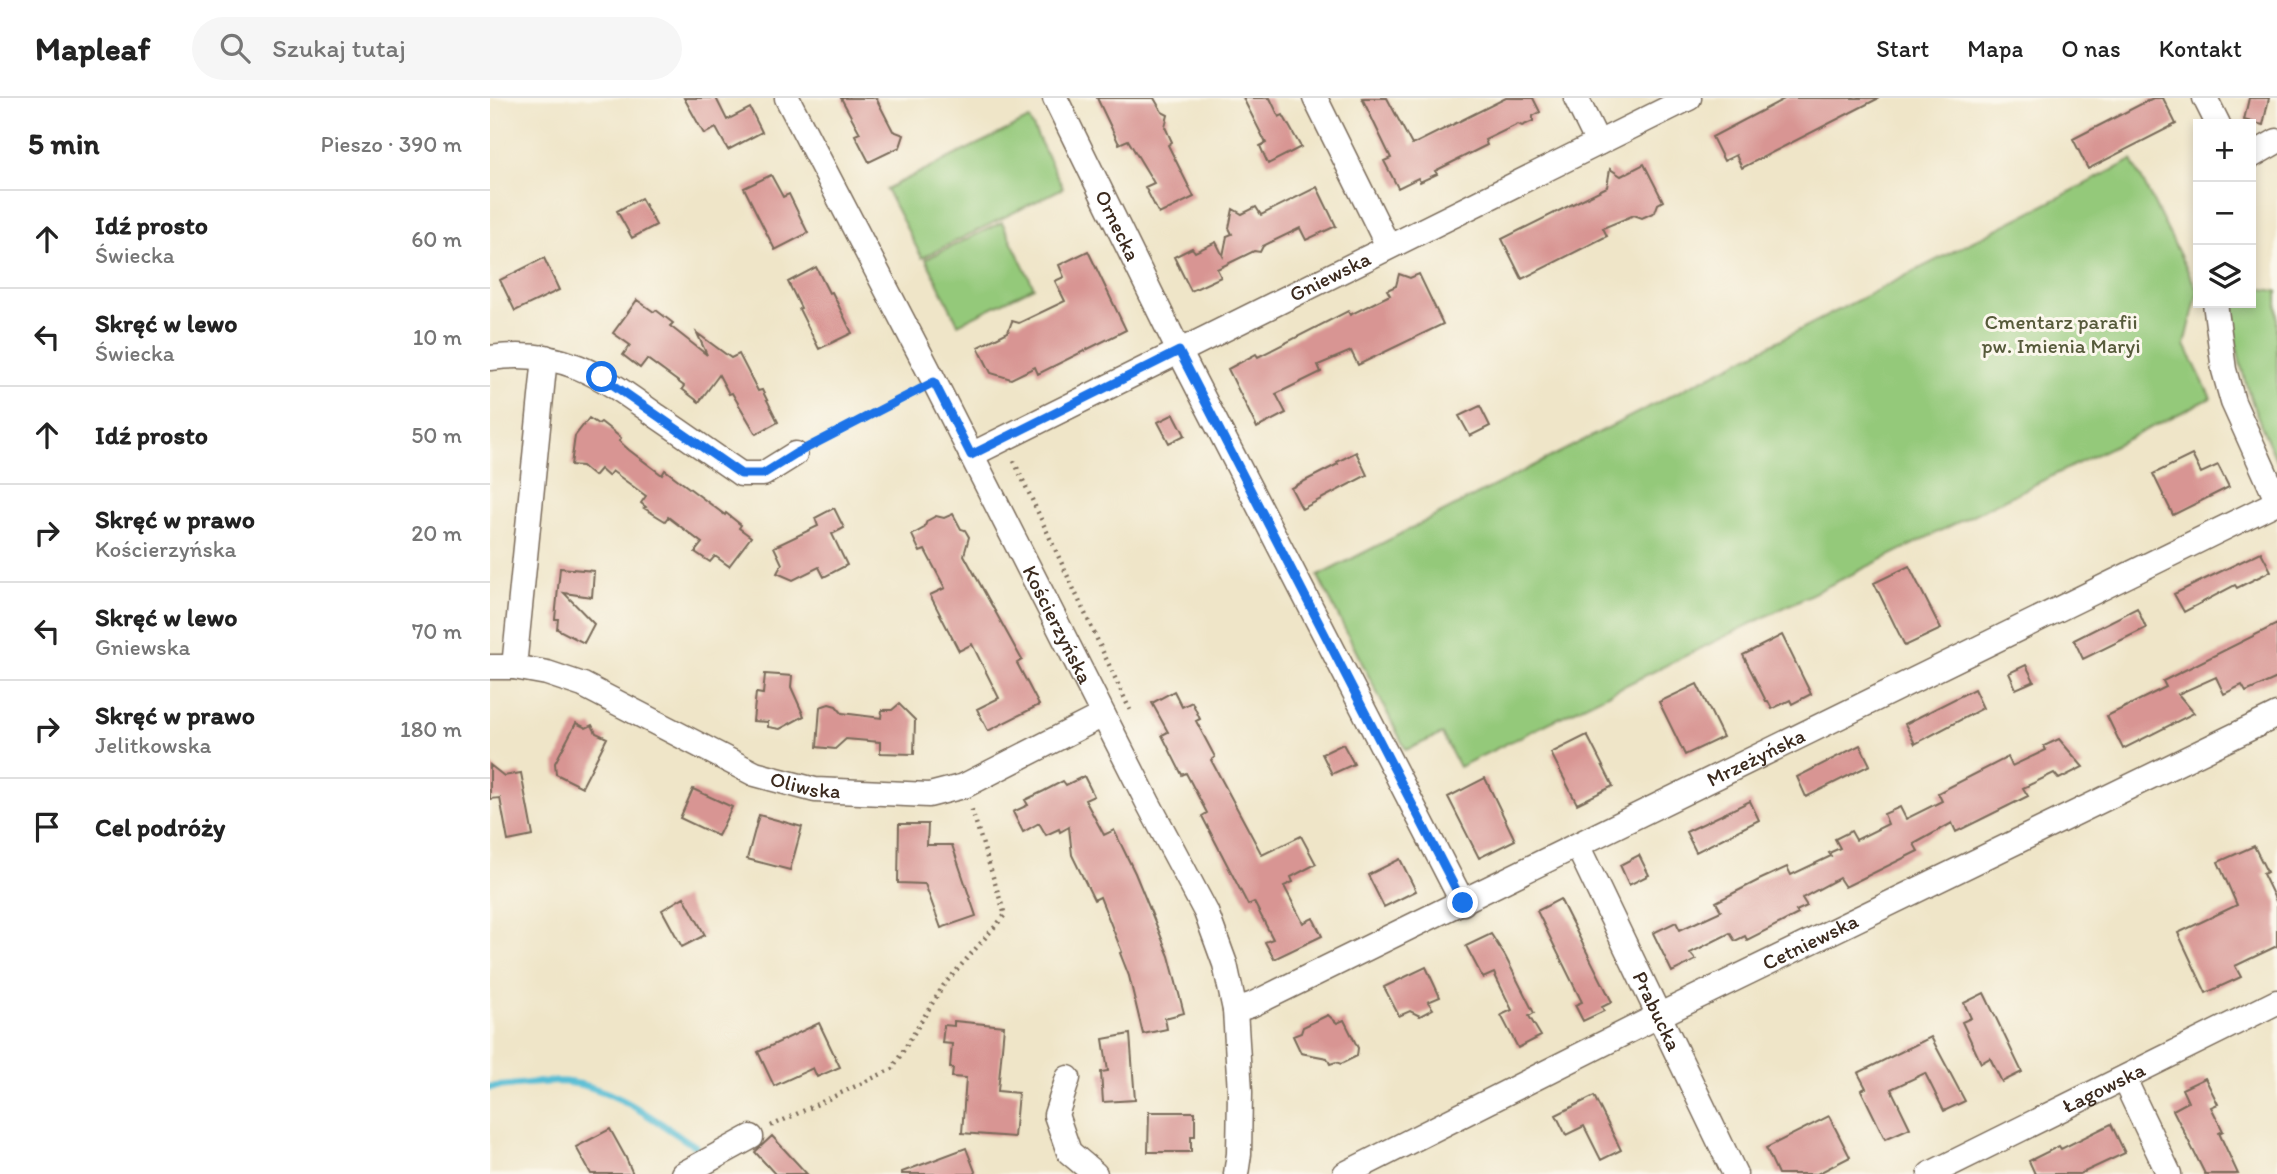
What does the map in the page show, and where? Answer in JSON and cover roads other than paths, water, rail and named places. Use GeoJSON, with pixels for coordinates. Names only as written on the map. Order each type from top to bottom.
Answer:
{"type":"FeatureCollection","features":[{"type":"Feature","properties":{"kind":"street","name":"Kościerzyńska"},"geometry":{"type":"LineString","coordinates":[[787,98],[1206,912],[1225,964],[1235,1010],[1240,1093],[1236,1174]]}},
{"type":"Feature","properties":{"kind":"street","name":"Ornecka"},"geometry":{"type":"LineString","coordinates":[[1055,98],[1179,351],[1463,903]]}},
{"type":"Feature","properties":{"kind":"street"},"geometry":{"type":"LineString","coordinates":[[1315,98],[1388,246]]}},
{"type":"Feature","properties":{"kind":"street"},"geometry":{"type":"LineString","coordinates":[[1576,98],[1598,143]]}},
{"type":"Feature","properties":{"kind":"street","name":"Gniewska"},"geometry":{"type":"LineString","coordinates":[[971,455],[1689,98]]}},
{"type":"Feature","properties":{"kind":"street"},"geometry":{"type":"LineString","coordinates":[[2205,98],[2216,119]]}},
{"type":"Feature","properties":{"kind":"street"},"geometry":{"type":"LineString","coordinates":[[2256,153],[2277,141]]}},
{"type":"Feature","properties":{"kind":"street"},"geometry":{"type":"LineString","coordinates":[[2216,308],[2224,370],[2233,401],[2277,501]]}},
{"type":"Feature","properties":{"kind":"street"},"geometry":{"type":"LineString","coordinates":[[490,358],[513,355],[545,358],[570,364],[602,377],[741,474],[763,474],[795,454]]}},
{"type":"Feature","properties":{"kind":"street","name":"Oliwska"},"geometry":{"type":"LineString","coordinates":[[545,358],[502,667],[547,673],[583,685],[755,774],[815,790],[929,795],[964,786],[1103,715]]}},
{"type":"Feature","properties":{"kind":"street","name":"Mrzeżyńska"},"geometry":{"type":"LineString","coordinates":[[1235,1010],[1251,1006],[1578,847],[2277,501]]}},
{"type":"Feature","properties":{"kind":"street","name":"Cetniewska"},"geometry":{"type":"LineString","coordinates":[[1345,1174],[1658,1016],[2277,715]]}},
{"type":"Feature","properties":{"kind":"street","name":"Prabucka"},"geometry":{"type":"LineString","coordinates":[[1578,847],[1735,1174]]}},
{"type":"Feature","properties":{"kind":"street","name":"Łagowska"},"geometry":{"type":"LineString","coordinates":[[1930,1174],[2277,1002]]}},
{"type":"Feature","properties":{"kind":"street"},"geometry":{"type":"LineString","coordinates":[[1068,1078],[1056,1115],[1069,1152],[1095,1174]]}},
{"type":"Feature","properties":{"kind":"street"},"geometry":{"type":"LineString","coordinates":[[2124,1079],[2169,1174]]}},
{"type":"Feature","properties":{"kind":"street"},"geometry":{"type":"LineString","coordinates":[[683,1174],[751,1137]]}},
{"type":"Feature","properties":{"kind":"waterway"},"geometry":{"type":"LineString","coordinates":[[490,1087],[537,1082],[583,1085],[618,1098],[695,1146]]}},
{"type":"Feature","properties":{"kind":"park label","name":"Cmentarz parafii pw. Imienia Maryi"},"geometry":{"type":"Point","coordinates":[2061,334]}}]}
